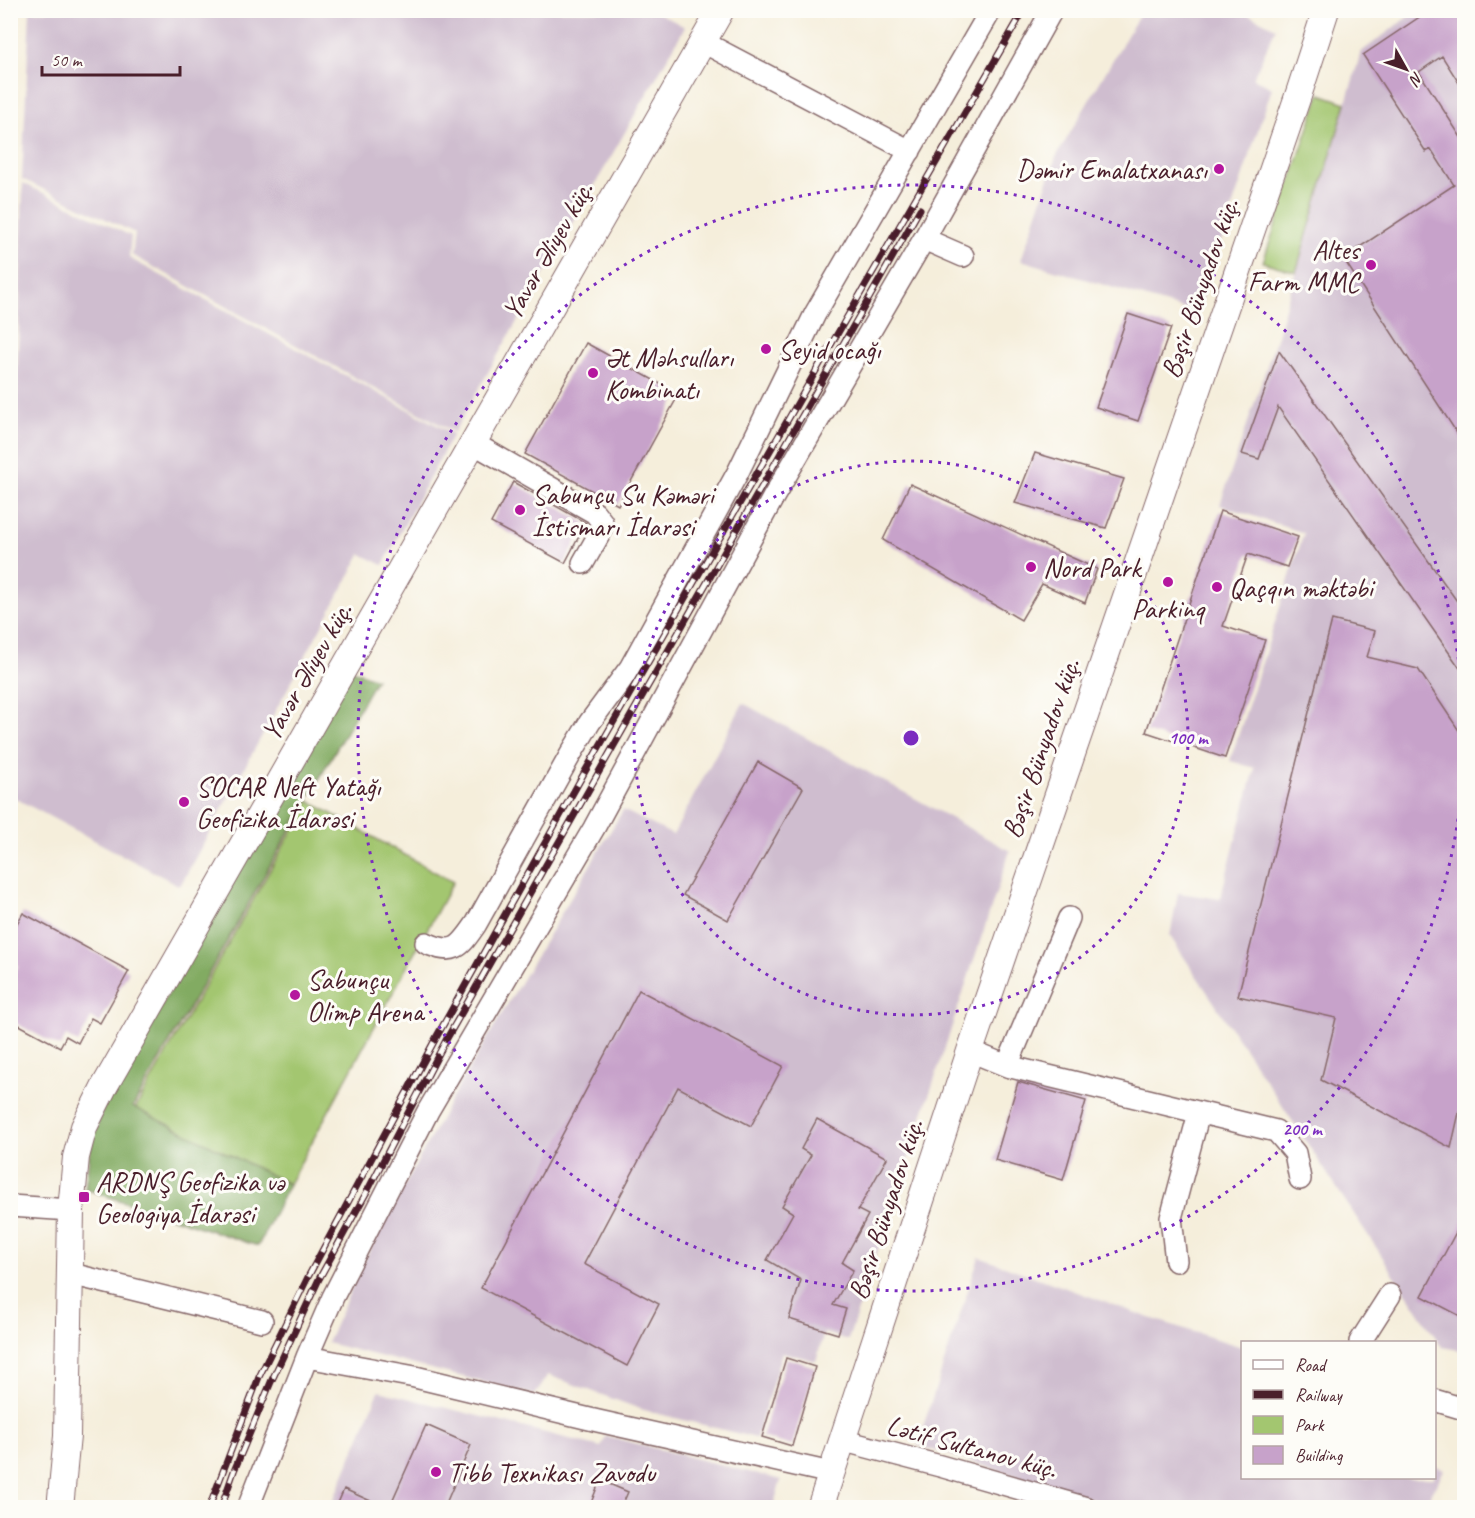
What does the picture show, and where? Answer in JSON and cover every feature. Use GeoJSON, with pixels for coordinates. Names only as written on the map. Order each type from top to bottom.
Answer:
{"type":"FeatureCollection","features":[{"type":"Feature","properties":{"kind":"street","name":"Yavər Əliyev küç."},"geometry":{"type":"LineString","coordinates":[[60,1508],[67,1436],[72,1210],[76,1157],[84,1127],[101,1093],[720,10]]}},
{"type":"Feature","properties":{"kind":"street"},"geometry":{"type":"LineString","coordinates":[[426,944],[442,950],[454,949],[463,943],[477,924],[572,752],[590,722],[630,668],[738,471],[814,314],[991,10]]}},
{"type":"Feature","properties":{"kind":"street"},"geometry":{"type":"LineString","coordinates":[[248,1508],[333,1297],[428,1111],[594,828],[778,487],[924,239],[1053,10]]}},
{"type":"Feature","properties":{"kind":"street","name":"Bəşir Bünyadov küç."},"geometry":{"type":"LineString","coordinates":[[820,1508],[970,1052],[1326,10]]}},
{"type":"Feature","properties":{"kind":"street"},"geometry":{"type":"LineString","coordinates":[[702,42],[910,151]]}},
{"type":"Feature","properties":{"kind":"street"},"geometry":{"type":"LineString","coordinates":[[924,239],[963,256]]}},
{"type":"Feature","properties":{"kind":"street"},"geometry":{"type":"LineString","coordinates":[[473,443],[596,513],[602,522],[600,533],[583,563]]}},
{"type":"Feature","properties":{"kind":"street"},"geometry":{"type":"LineString","coordinates":[[1007,1066],[1069,918]]}},
{"type":"Feature","properties":{"kind":"street"},"geometry":{"type":"LineString","coordinates":[[970,1052],[1007,1066],[1276,1131],[1295,1153],[1300,1179]]}},
{"type":"Feature","properties":{"kind":"street"},"geometry":{"type":"LineString","coordinates":[[1176,1261],[1171,1218],[1199,1113]]}},
{"type":"Feature","properties":{"kind":"street"},"geometry":{"type":"LineString","coordinates":[[10,1206],[72,1210]]}},
{"type":"Feature","properties":{"kind":"street"},"geometry":{"type":"LineString","coordinates":[[71,1274],[262,1320]]}},
{"type":"Feature","properties":{"kind":"street"},"geometry":{"type":"LineString","coordinates":[[1361,1341],[1390,1295]]}},
{"type":"Feature","properties":{"kind":"street"},"geometry":{"type":"LineString","coordinates":[[307,1357],[415,1377],[831,1473]]}},
{"type":"Feature","properties":{"kind":"street"},"geometry":{"type":"LineString","coordinates":[[1436,1401],[1464,1409]]}},
{"type":"Feature","properties":{"kind":"street","name":"Lətif Sultanov küç."},"geometry":{"type":"LineString","coordinates":[[841,1440],[1087,1508]]}},
{"type":"Feature","properties":{"kind":"shaded area"},"geometry":{"type":"Polygon","coordinates":[[[1142,10],[1241,11],[1276,28],[1253,78],[1272,88],[1197,313],[1021,260],[1056,157],[1142,10]]]}},
{"type":"Feature","properties":{"kind":"shaded area"},"geometry":{"type":"Polygon","coordinates":[[[30,11],[655,11],[685,27],[454,432],[132,255],[135,233],[22,179],[30,11]]]}},
{"type":"Feature","properties":{"kind":"shaded area"},"geometry":{"type":"Polygon","coordinates":[[[1416,11],[1464,11],[1464,1351],[1442,1347],[1170,936],[1178,893],[1220,899],[1255,768],[1230,761],[1304,533],[1220,505],[1276,339],[1361,52],[1416,11]]]}},
{"type":"Feature","properties":{"kind":"shaded area","name":"SOCAR Neft Yatağı Geofizika İdarəsi"},"geometry":{"type":"Polygon","coordinates":[[[23,183],[131,236],[129,258],[453,434],[383,565],[361,554],[180,886],[11,796],[10,611],[23,183]]]}},
{"type":"Feature","properties":{"kind":"shaded area"},"geometry":{"type":"Polygon","coordinates":[[[743,703],[1010,851],[848,1340],[824,1333],[816,1361],[782,1352],[756,1438],[643,1410],[548,1375],[535,1395],[327,1343],[363,1263],[453,1096],[623,810],[673,835],[743,703]]]}},
{"type":"Feature","properties":{"kind":"shaded area"},"geometry":{"type":"Polygon","coordinates":[[[979,1257],[1153,1319],[1241,1347],[1241,1479],[1436,1479],[1436,1466],[1444,1470],[1424,1507],[1119,1508],[917,1445],[979,1257]]]}},
{"type":"Feature","properties":{"kind":"shaded area","name":"Tibb Texnikası Zavodu"},"geometry":{"type":"Polygon","coordinates":[[[379,1391],[601,1447],[606,1436],[781,1480],[773,1507],[330,1508],[379,1391]]]}},
{"type":"Feature","properties":{"kind":"green space"},"geometry":{"type":"Polygon","coordinates":[[[1320,94],[1346,103],[1296,272],[1263,262],[1320,94]]]}},
{"type":"Feature","properties":{"kind":"green space"},"geometry":{"type":"Polygon","coordinates":[[[352,670],[376,679],[133,1107],[289,1184],[258,1246],[85,1189],[90,1149],[103,1108],[352,670]]]}},
{"type":"Feature","properties":{"kind":"green space","name":"Sabunçu Olimp Arena"},"geometry":{"type":"Polygon","coordinates":[[[309,801],[453,882],[289,1184],[135,1109],[309,801]]]}},
{"type":"Feature","properties":{"kind":"building"},"geometry":{"type":"Polygon","coordinates":[[[1430,10],[1464,10],[1464,91],[1442,56],[1419,72],[1464,142],[1464,444],[1343,258],[1454,185],[1431,149],[1426,152],[1363,55],[1430,10]]]}},
{"type":"Feature","properties":{"kind":"building"},"geometry":{"type":"Polygon","coordinates":[[[1128,314],[1171,328],[1138,421],[1096,407],[1128,314]]]}},
{"type":"Feature","properties":{"kind":"building"},"geometry":{"type":"Polygon","coordinates":[[[586,343],[679,394],[618,505],[525,454],[586,343]]]}},
{"type":"Feature","properties":{"kind":"building"},"geometry":{"type":"Polygon","coordinates":[[[1279,351],[1464,611],[1464,674],[1278,407],[1259,459],[1242,454],[1279,351]]]}},
{"type":"Feature","properties":{"kind":"building"},"geometry":{"type":"Polygon","coordinates":[[[1035,453],[1124,479],[1106,528],[1015,503],[1035,453]]]}},
{"type":"Feature","properties":{"kind":"building"},"geometry":{"type":"Polygon","coordinates":[[[513,482],[586,523],[565,563],[491,523],[513,482]]]}},
{"type":"Feature","properties":{"kind":"building"},"geometry":{"type":"Polygon","coordinates":[[[910,484],[1097,569],[1085,603],[1042,584],[1021,620],[883,540],[910,484]]]}},
{"type":"Feature","properties":{"kind":"building"},"geometry":{"type":"Polygon","coordinates":[[[1220,511],[1298,537],[1287,567],[1248,554],[1223,626],[1265,640],[1225,758],[1146,732],[1220,511]]]}},
{"type":"Feature","properties":{"kind":"building"},"geometry":{"type":"Polygon","coordinates":[[[1332,620],[1375,631],[1367,657],[1418,669],[1464,738],[1464,1091],[1451,1148],[1321,1080],[1336,1018],[1238,996],[1332,620]]]}},
{"type":"Feature","properties":{"kind":"building"},"geometry":{"type":"Polygon","coordinates":[[[758,762],[803,788],[728,920],[683,895],[758,762]]]}},
{"type":"Feature","properties":{"kind":"building"},"geometry":{"type":"Polygon","coordinates":[[[23,913],[129,971],[100,1023],[91,1018],[78,1043],[66,1036],[60,1047],[10,1020],[10,1014],[16,1004],[10,1001],[10,980],[18,966],[10,962],[10,936],[23,913]]]}},
{"type":"Feature","properties":{"kind":"building"},"geometry":{"type":"Polygon","coordinates":[[[639,990],[783,1066],[751,1126],[678,1087],[584,1264],[659,1304],[627,1366],[481,1288],[639,990]]]}},
{"type":"Feature","properties":{"kind":"building"},"geometry":{"type":"Polygon","coordinates":[[[1018,1082],[1086,1101],[1063,1180],[995,1160],[1018,1082]]]}},
{"type":"Feature","properties":{"kind":"building"},"geometry":{"type":"Polygon","coordinates":[[[817,1119],[887,1158],[858,1210],[868,1215],[842,1263],[853,1270],[833,1305],[846,1309],[838,1334],[789,1319],[801,1280],[767,1260],[793,1213],[782,1206],[811,1155],[801,1149],[817,1119]]]}},
{"type":"Feature","properties":{"kind":"building"},"geometry":{"type":"Polygon","coordinates":[[[1464,1217],[1464,1318],[1422,1296],[1464,1217]]]}},
{"type":"Feature","properties":{"kind":"building"},"geometry":{"type":"Polygon","coordinates":[[[786,1358],[815,1367],[792,1446],[762,1437],[786,1358]]]}},
{"type":"Feature","properties":{"kind":"building"},"geometry":{"type":"Polygon","coordinates":[[[426,1425],[471,1445],[444,1508],[389,1508],[426,1425]]]}},
{"type":"Feature","properties":{"kind":"building"},"geometry":{"type":"Polygon","coordinates":[[[600,1480],[628,1492],[621,1508],[589,1508],[600,1480]]]}},
{"type":"Feature","properties":{"kind":"building"},"geometry":{"type":"Polygon","coordinates":[[[344,1489],[386,1508],[336,1508],[344,1489]]]}},
{"type":"Feature","properties":{"kind":"railway"},"geometry":{"type":"LineString","coordinates":[[209,1508],[259,1377],[308,1277],[437,1036],[583,775],[1024,10]]}},
{"type":"Feature","properties":{"kind":"railway"},"geometry":{"type":"LineString","coordinates":[[221,1508],[271,1382],[319,1279],[446,1040],[920,209]]}},
{"type":"Feature","properties":{"kind":"place","name":"Dəmir Emalatxanası"},"geometry":{"type":"Point","coordinates":[1219,169]}},
{"type":"Feature","properties":{"kind":"place","name":"Altes Farm MMC"},"geometry":{"type":"Point","coordinates":[1371,265]}},
{"type":"Feature","properties":{"kind":"place","name":"Seyid ocağı"},"geometry":{"type":"Point","coordinates":[766,349]}},
{"type":"Feature","properties":{"kind":"place","name":"Ət Məhsulları Kombinatı"},"geometry":{"type":"Point","coordinates":[593,373]}},
{"type":"Feature","properties":{"kind":"place","name":"Sabunçu Su Kəməri İstismarı İdarəsi"},"geometry":{"type":"Point","coordinates":[520,510]}},
{"type":"Feature","properties":{"kind":"place","name":"Nord Park"},"geometry":{"type":"Point","coordinates":[1031,567]}},
{"type":"Feature","properties":{"kind":"place","name":"Parkinq"},"geometry":{"type":"Point","coordinates":[1168,582]}},
{"type":"Feature","properties":{"kind":"place","name":"Qaçqın məktəbi"},"geometry":{"type":"Point","coordinates":[1217,587]}},
{"type":"Feature","properties":{"kind":"place","name":"SOCAR Neft Yatağı Geofizika İdarəsi"},"geometry":{"type":"Point","coordinates":[184,802]}},
{"type":"Feature","properties":{"kind":"place","name":"Sabunçu Olimp Arena"},"geometry":{"type":"Point","coordinates":[295,995]}},
{"type":"Feature","properties":{"kind":"place","name":"ARDNŞ Geofizika vә Geologiya İdarәsi"},"geometry":{"type":"Point","coordinates":[84,1197]}},
{"type":"Feature","properties":{"kind":"place","name":"Tibb Texnikası Zavodu"},"geometry":{"type":"Point","coordinates":[436,1472]}}]}
